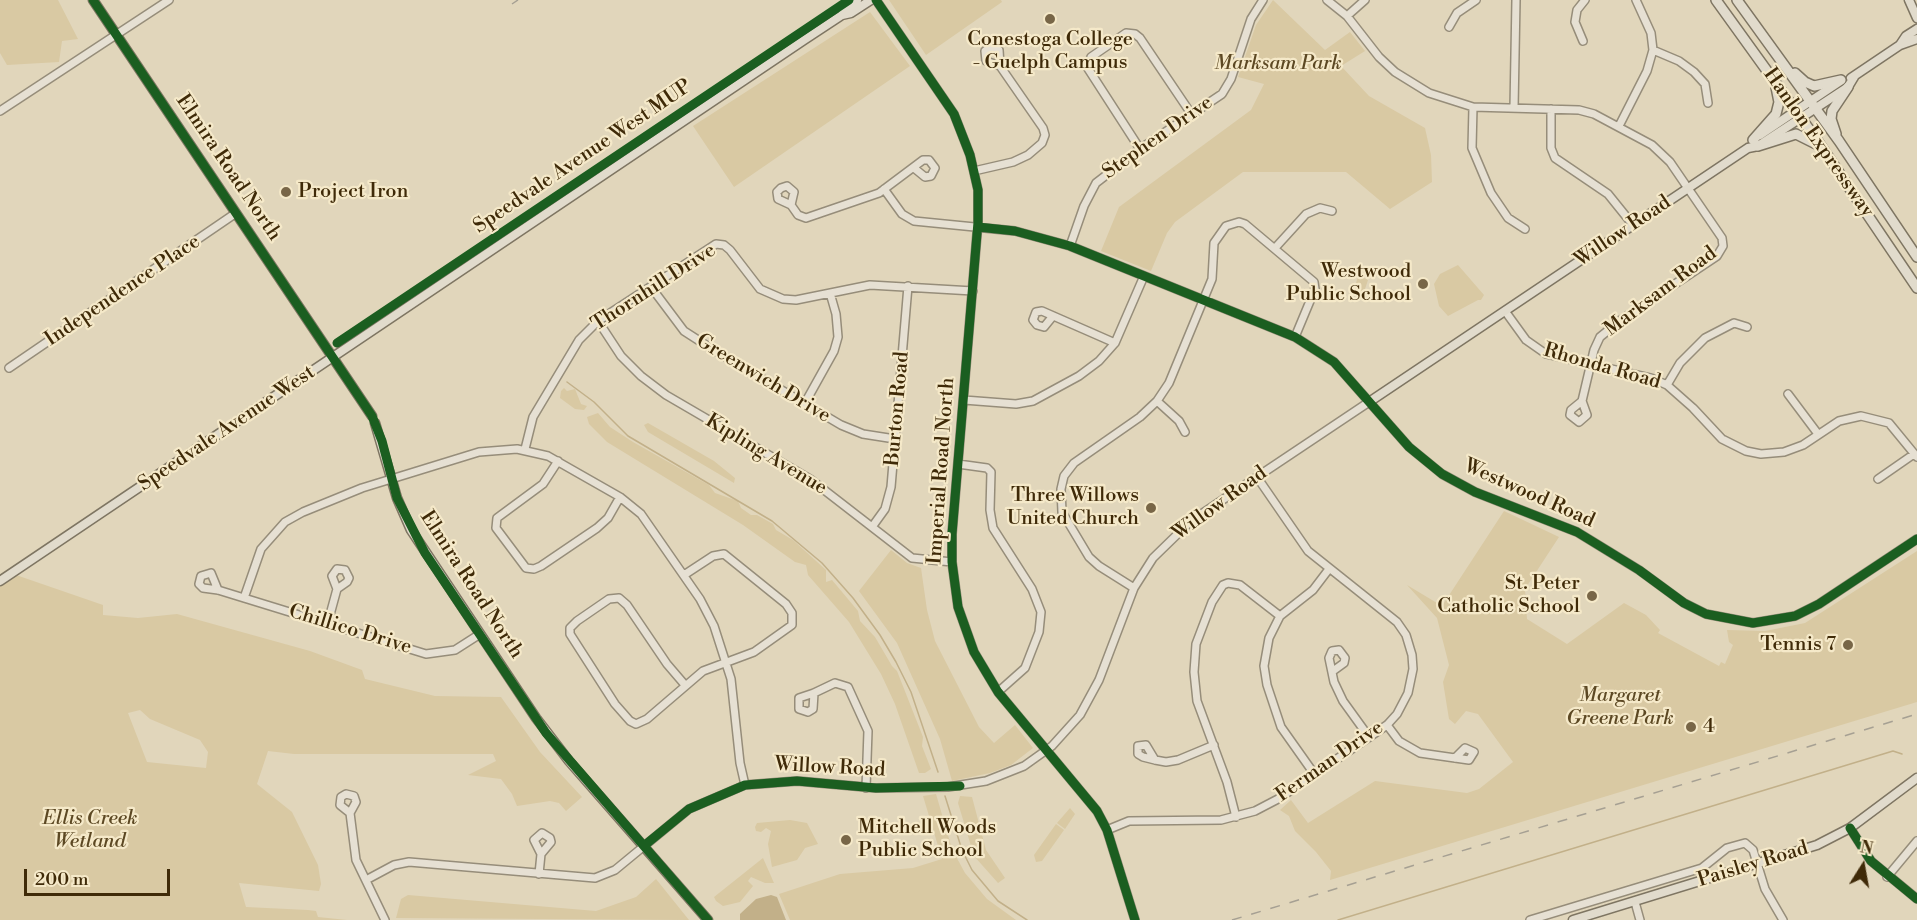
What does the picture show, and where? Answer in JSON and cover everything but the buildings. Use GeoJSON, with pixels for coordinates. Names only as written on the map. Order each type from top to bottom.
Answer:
{"type":"FeatureCollection","features":[{"type":"Feature","properties":{"kind":"highway","name":"Hanlon Expressway"},"geometry":{"type":"LineString","coordinates":[[1716,0],[1798,114],[1917,288]]}},
{"type":"Feature","properties":{"kind":"highway","name":"Hanlon Expressway"},"geometry":{"type":"LineString","coordinates":[[1737,0],[1839,141],[1917,257]]}},
{"type":"Feature","properties":{"kind":"highway"},"geometry":{"type":"LineString","coordinates":[[1779,58],[1805,82],[1814,86],[1841,80]]}},
{"type":"Feature","properties":{"kind":"highway"},"geometry":{"type":"LineString","coordinates":[[1753,145],[1779,107],[1773,79]]}},
{"type":"Feature","properties":{"kind":"highway"},"geometry":{"type":"LineString","coordinates":[[1839,141],[1831,119],[1832,111],[1848,87]]}},
{"type":"Feature","properties":{"kind":"highway"},"geometry":{"type":"LineString","coordinates":[[1753,145],[1796,134],[1810,139],[1823,151]]}},
{"type":"Feature","properties":{"kind":"main road","name":"Elmira Road North"},"geometry":{"type":"LineString","coordinates":[[93,0],[374,420],[398,498],[411,530],[546,733],[708,920]]}},
{"type":"Feature","properties":{"kind":"main road","name":"Speedvale Avenue West"},"geometry":{"type":"LineString","coordinates":[[842,15],[847,6],[857,0]]}},
{"type":"Feature","properties":{"kind":"main road","name":"Speedvale Avenue West"},"geometry":{"type":"LineString","coordinates":[[0,581],[842,15],[851,13],[872,0]]}},
{"type":"Feature","properties":{"kind":"main road"},"geometry":{"type":"LineString","coordinates":[[1910,0],[1917,4]]}},
{"type":"Feature","properties":{"kind":"main road"},"geometry":{"type":"LineString","coordinates":[[1910,0],[1917,18]]}},
{"type":"Feature","properties":{"kind":"main road","name":"Willow Road"},"geometry":{"type":"LineString","coordinates":[[1900,45],[1906,36],[1917,28]]}},
{"type":"Feature","properties":{"kind":"main road","name":"Willow Road"},"geometry":{"type":"LineString","coordinates":[[1813,105],[1841,80],[1854,77],[1900,45],[1917,39]]}},
{"type":"Feature","properties":{"kind":"main road","name":"Willow Road"},"geometry":{"type":"LineString","coordinates":[[1369,402],[1798,114],[1848,87],[1854,77]]}},
{"type":"Feature","properties":{"kind":"main road","name":"Paisley Road"},"geometry":{"type":"LineString","coordinates":[[1573,920],[1817,845],[1850,828],[1917,778]]}},
{"type":"Feature","properties":{"kind":"street"},"geometry":{"type":"LineString","coordinates":[[0,111],[169,0]]}},
{"type":"Feature","properties":{"kind":"street","name":"Imperial Road North"},"geometry":{"type":"LineString","coordinates":[[876,0],[954,114],[974,171],[978,199],[978,227],[952,562],[958,607],[985,673],[998,692],[1091,802],[1107,830],[1135,920]]}},
{"type":"Feature","properties":{"kind":"street","name":"Stephen Drive"},"geometry":{"type":"LineString","coordinates":[[1070,246],[1092,188],[1107,172],[1222,94],[1227,87],[1251,19],[1263,0]]}},
{"type":"Feature","properties":{"kind":"street","name":"Marksam Road"},"geometry":{"type":"LineString","coordinates":[[1327,0],[1347,16],[1379,57],[1403,78],[1428,93],[1473,106],[1580,110],[1618,126],[1662,152],[1722,238],[1721,252],[1610,327],[1600,337],[1582,401]]}},
{"type":"Feature","properties":{"kind":"street"},"geometry":{"type":"LineString","coordinates":[[1347,16],[1365,0]]}},
{"type":"Feature","properties":{"kind":"street"},"geometry":{"type":"LineString","coordinates":[[1449,27],[1457,13],[1476,0]]}},
{"type":"Feature","properties":{"kind":"street"},"geometry":{"type":"LineString","coordinates":[[1514,108],[1516,0]]}},
{"type":"Feature","properties":{"kind":"street"},"geometry":{"type":"LineString","coordinates":[[1583,40],[1575,22],[1577,10],[1585,0]]}},
{"type":"Feature","properties":{"kind":"street"},"geometry":{"type":"LineString","coordinates":[[1618,126],[1647,71],[1653,50],[1652,33],[1636,0]]}},
{"type":"Feature","properties":{"kind":"street"},"geometry":{"type":"LineString","coordinates":[[1140,149],[1088,72],[1091,57],[1126,33],[1138,36],[1192,115]]}},
{"type":"Feature","properties":{"kind":"street"},"geometry":{"type":"LineString","coordinates":[[1653,50],[1680,61],[1694,72],[1705,84],[1708,103]]}},
{"type":"Feature","properties":{"kind":"street"},"geometry":{"type":"LineString","coordinates":[[974,171],[1013,162],[1028,155],[1042,143],[1045,135],[1043,128],[1000,66]]}},
{"type":"Feature","properties":{"kind":"street"},"geometry":{"type":"LineString","coordinates":[[1473,106],[1472,148],[1491,193],[1508,218],[1525,229]]}},
{"type":"Feature","properties":{"kind":"street"},"geometry":{"type":"LineString","coordinates":[[1551,109],[1551,148],[1555,158],[1608,194],[1633,225]]}},
{"type":"Feature","properties":{"kind":"street"},"geometry":{"type":"LineString","coordinates":[[791,205],[798,215],[806,218],[867,198],[914,168]]}},
{"type":"Feature","properties":{"kind":"street","name":"Westwood Road"},"geometry":{"type":"LineString","coordinates":[[884,189],[902,214],[914,221],[1016,231],[1070,246],[1295,337],[1334,362],[1409,447],[1442,474],[1475,492],[1577,532],[1639,570],[1684,603],[1722,619],[1753,623],[1794,616],[1819,604],[1917,539]]}},
{"type":"Feature","properties":{"kind":"street"},"geometry":{"type":"LineString","coordinates":[[1275,248],[1306,214],[1320,208],[1332,211]]}},
{"type":"Feature","properties":{"kind":"street","name":"Independence Place"},"geometry":{"type":"LineString","coordinates":[[9,368],[236,213]]}},
{"type":"Feature","properties":{"kind":"street"},"geometry":{"type":"LineString","coordinates":[[1134,588],[1089,557],[1062,512],[1061,489],[1064,476],[1074,463],[1140,417],[1157,401],[1169,383],[1212,279],[1212,250],[1219,234],[1226,226],[1239,222],[1245,224],[1314,282],[1315,289],[1295,337]]}},
{"type":"Feature","properties":{"kind":"street","name":"Thornhill Drive"},"geometry":{"type":"LineString","coordinates":[[525,449],[538,409],[579,340],[598,321],[716,244],[724,244],[730,250],[752,282],[769,294],[783,300],[796,300],[850,287],[908,286],[972,291]]}},
{"type":"Feature","properties":{"kind":"street"},"geometry":{"type":"LineString","coordinates":[[964,400],[1016,404],[1033,401],[1079,376],[1100,361],[1115,343],[1144,276]]}},
{"type":"Feature","properties":{"kind":"street","name":"Burton Road"},"geometry":{"type":"LineString","coordinates":[[872,527],[885,509],[890,495],[908,286]]}},
{"type":"Feature","properties":{"kind":"street","name":"Greenwich Drive"},"geometry":{"type":"LineString","coordinates":[[651,287],[684,331],[853,431],[895,439]]}},
{"type":"Feature","properties":{"kind":"street"},"geometry":{"type":"LineString","coordinates":[[805,404],[834,351],[838,337],[836,314],[830,293]]}},
{"type":"Feature","properties":{"kind":"street","name":"Rhonda Road"},"geometry":{"type":"LineString","coordinates":[[1505,311],[1526,340],[1535,348],[1557,358],[1651,378],[1667,385],[1687,401],[1722,439],[1746,451],[1761,454],[1784,452],[1803,445],[1839,421],[1861,416],[1870,417],[1895,428],[1916,455]]}},
{"type":"Feature","properties":{"kind":"street"},"geometry":{"type":"LineString","coordinates":[[1053,316],[1079,325],[1115,343]]}},
{"type":"Feature","properties":{"kind":"street","name":"Kipling Avenue"},"geometry":{"type":"LineString","coordinates":[[598,321],[621,356],[641,376],[666,395],[810,479],[912,558],[952,562]]}},
{"type":"Feature","properties":{"kind":"street"},"geometry":{"type":"LineString","coordinates":[[1667,385],[1680,363],[1705,338],[1719,328],[1734,323],[1747,327]]}},
{"type":"Feature","properties":{"kind":"street"},"geometry":{"type":"LineString","coordinates":[[1788,394],[1818,434]]}},
{"type":"Feature","properties":{"kind":"street"},"geometry":{"type":"LineString","coordinates":[[1157,401],[1179,421],[1185,432]]}},
{"type":"Feature","properties":{"kind":"street","name":"Willow Road"},"geometry":{"type":"LineString","coordinates":[[366,880],[394,865],[409,862],[595,878],[615,870],[688,809],[745,786],[797,781],[866,788],[928,788],[979,782],[1016,770],[1047,750],[1069,729],[1091,698],[1134,588],[1153,558],[1177,533],[1369,402]]}},
{"type":"Feature","properties":{"kind":"street"},"geometry":{"type":"LineString","coordinates":[[244,598],[261,549],[285,522],[303,512],[352,492],[479,452],[525,449],[558,461],[620,497],[641,514],[684,575],[714,626],[727,663],[735,699],[738,751],[745,786]]}},
{"type":"Feature","properties":{"kind":"street"},"geometry":{"type":"LineString","coordinates":[[1878,479],[1916,455]]}},
{"type":"Feature","properties":{"kind":"street"},"geometry":{"type":"LineString","coordinates":[[558,461],[543,484],[497,518],[496,528],[526,568],[534,569],[541,566],[597,528],[608,518],[620,497]]}},
{"type":"Feature","properties":{"kind":"street"},"geometry":{"type":"LineString","coordinates":[[958,464],[987,468],[991,472],[990,510],[993,528],[1032,589],[1041,612],[1039,632],[1026,668],[998,692]]}},
{"type":"Feature","properties":{"kind":"street","name":"Ferman Drive"},"geometry":{"type":"LineString","coordinates":[[1107,830],[1129,821],[1213,820],[1236,817],[1267,806],[1386,725],[1403,704],[1411,683],[1413,669],[1409,645],[1397,622],[1387,611],[1329,569],[1302,542],[1257,477]]}},
{"type":"Feature","properties":{"kind":"street"},"geometry":{"type":"LineString","coordinates":[[684,575],[713,556],[724,554],[786,604],[792,614],[792,625],[754,652],[703,671],[642,723],[630,721],[615,704],[572,642],[570,628],[609,599],[619,598],[627,605],[667,664],[685,685]]}},
{"type":"Feature","properties":{"kind":"street"},"geometry":{"type":"LineString","coordinates":[[1315,775],[1281,727],[1267,686],[1265,653],[1280,616],[1313,590],[1329,569]]}},
{"type":"Feature","properties":{"kind":"street"},"geometry":{"type":"LineString","coordinates":[[1236,817],[1214,745],[1197,701],[1194,672],[1198,638],[1212,602],[1223,585],[1233,582],[1280,616]]}},
{"type":"Feature","properties":{"kind":"street"},"geometry":{"type":"LineString","coordinates":[[327,622],[337,589]]}},
{"type":"Feature","properties":{"kind":"street","name":"Chillico Drive"},"geometry":{"type":"LineString","coordinates":[[218,590],[426,654],[455,650],[480,634]]}},
{"type":"Feature","properties":{"kind":"street"},"geometry":{"type":"LineString","coordinates":[[1333,671],[1334,682],[1343,701],[1369,737]]}},
{"type":"Feature","properties":{"kind":"street"},"geometry":{"type":"LineString","coordinates":[[814,693],[835,683],[848,687],[868,731],[866,788]]}},
{"type":"Feature","properties":{"kind":"street"},"geometry":{"type":"LineString","coordinates":[[1386,725],[1399,741],[1413,750],[1455,758]]}},
{"type":"Feature","properties":{"kind":"street"},"geometry":{"type":"LineString","coordinates":[[1155,760],[1178,760],[1214,745]]}},
{"type":"Feature","properties":{"kind":"street"},"geometry":{"type":"LineString","coordinates":[[351,813],[355,854],[366,880],[391,920]]}},
{"type":"Feature","properties":{"kind":"street"},"geometry":{"type":"LineString","coordinates":[[1850,828],[1862,850],[1887,877],[1917,899]]}},
{"type":"Feature","properties":{"kind":"street"},"geometry":{"type":"LineString","coordinates":[[1887,877],[1917,841]]}},
{"type":"Feature","properties":{"kind":"street"},"geometry":{"type":"LineString","coordinates":[[1530,920],[1702,868],[1727,848],[1737,844],[1750,846],[1765,890],[1783,920]]}},
{"type":"Feature","properties":{"kind":"street"},"geometry":{"type":"LineString","coordinates":[[539,874],[541,854]]}},
{"type":"Feature","properties":{"kind":"street"},"geometry":{"type":"LineString","coordinates":[[1635,902],[1640,920]]}},
{"type":"Feature","properties":{"kind":"street"},"geometry":{"type":"LineString","coordinates":[[381,907],[385,920]]}},
{"type":"Feature","properties":{"kind":"green space"},"geometry":{"type":"Polygon","coordinates":[[[0,0],[58,0],[78,39],[62,41],[59,62],[7,65],[0,53],[0,0]]]}},
{"type":"Feature","properties":{"kind":"green space"},"geometry":{"type":"Polygon","coordinates":[[[889,0],[1001,0],[1002,2],[926,55],[889,0]]]}},
{"type":"Feature","properties":{"kind":"green space","name":"Marksam Park"},"geometry":{"type":"Polygon","coordinates":[[[1273,0],[1325,50],[1350,32],[1365,51],[1341,66],[1369,96],[1425,128],[1431,155],[1432,182],[1390,209],[1346,172],[1243,172],[1175,222],[1167,233],[1151,271],[1101,251],[1119,207],[1251,110],[1264,84],[1238,77],[1256,25],[1273,0]]]}},
{"type":"Feature","properties":{"kind":"green space"},"geometry":{"type":"Polygon","coordinates":[[[870,12],[910,66],[734,187],[693,126],[870,12]]]}},
{"type":"Feature","properties":{"kind":"green space"},"geometry":{"type":"Polygon","coordinates":[[[1458,265],[1484,295],[1481,300],[1448,316],[1439,306],[1434,284],[1440,274],[1458,265]]]}},
{"type":"Feature","properties":{"kind":"green space"},"geometry":{"type":"Polygon","coordinates":[[[1358,275],[1368,280],[1362,298],[1357,296],[1355,288],[1358,275]]]}},
{"type":"Feature","properties":{"kind":"green space"},"geometry":{"type":"Polygon","coordinates":[[[564,388],[567,391],[575,389],[581,404],[587,406],[584,410],[575,409],[560,398],[564,388]]]}},
{"type":"Feature","properties":{"kind":"green space"},"geometry":{"type":"Polygon","coordinates":[[[598,413],[610,427],[633,442],[709,485],[715,493],[738,501],[741,508],[751,515],[757,515],[773,524],[776,530],[793,540],[826,570],[826,582],[832,580],[858,611],[860,621],[875,637],[897,671],[923,737],[922,746],[931,769],[925,773],[919,773],[895,704],[881,674],[849,622],[808,575],[806,565],[795,562],[743,525],[607,442],[589,424],[587,417],[598,413]]]}},
{"type":"Feature","properties":{"kind":"green space"},"geometry":{"type":"Polygon","coordinates":[[[648,423],[714,461],[735,478],[734,483],[648,432],[644,425],[648,423]]]}},
{"type":"Feature","properties":{"kind":"green space","name":"Margaret Greene Park"},"geometry":{"type":"Polygon","coordinates":[[[1504,511],[1559,537],[1525,589],[1527,619],[1567,644],[1624,603],[1646,615],[1660,630],[1658,633],[1719,666],[1721,662],[1725,664],[1733,645],[1729,642],[1727,630],[1765,631],[1805,623],[1917,551],[1917,702],[1330,880],[1331,871],[1295,831],[1289,816],[1280,810],[1291,800],[1308,823],[1375,781],[1467,793],[1479,789],[1513,762],[1478,714],[1466,711],[1455,724],[1449,719],[1443,682],[1449,665],[1437,618],[1407,585],[1442,606],[1504,511]]]}},
{"type":"Feature","properties":{"kind":"green space"},"geometry":{"type":"Polygon","coordinates":[[[891,550],[907,563],[921,568],[927,610],[935,641],[979,727],[994,743],[1015,725],[1033,748],[1011,765],[990,773],[952,781],[940,739],[897,643],[859,591],[891,550]]]}},
{"type":"Feature","properties":{"kind":"green space","name":"Ellis Creek Wetland"},"geometry":{"type":"Polygon","coordinates":[[[16,575],[103,605],[103,615],[138,618],[177,614],[310,651],[362,670],[365,679],[435,696],[501,697],[540,752],[582,797],[566,811],[559,803],[550,801],[517,806],[512,794],[501,779],[468,775],[496,761],[493,754],[294,754],[268,751],[257,784],[292,812],[318,865],[321,884],[319,891],[239,883],[246,907],[316,911],[318,917],[347,920],[0,920],[0,585],[16,575]],[[140,710],[128,713],[147,762],[206,768],[208,752],[200,740],[150,719],[140,710]]]}},
{"type":"Feature","properties":{"kind":"green space"},"geometry":{"type":"Polygon","coordinates":[[[936,794],[952,849],[965,873],[987,899],[1016,920],[790,920],[779,894],[840,874],[913,868],[942,859],[923,796],[936,794]]]}},
{"type":"Feature","properties":{"kind":"green space"},"geometry":{"type":"Polygon","coordinates":[[[960,796],[972,797],[986,850],[1005,878],[998,883],[974,856],[958,803],[960,796]]]}},
{"type":"Feature","properties":{"kind":"green space"},"geometry":{"type":"Polygon","coordinates":[[[1070,808],[1075,814],[1065,829],[1057,823],[1070,808]]]}},
{"type":"Feature","properties":{"kind":"green space"},"geometry":{"type":"Polygon","coordinates":[[[790,820],[807,823],[818,844],[805,848],[797,860],[772,867],[768,844],[771,831],[766,828],[761,832],[756,831],[755,827],[757,823],[790,820]]]}},
{"type":"Feature","properties":{"kind":"green space"},"geometry":{"type":"Polygon","coordinates":[[[1056,824],[1064,830],[1042,861],[1036,862],[1034,855],[1056,824]]]}},
{"type":"Feature","properties":{"kind":"green space"},"geometry":{"type":"Polygon","coordinates":[[[763,858],[774,883],[765,883],[751,877],[748,881],[753,886],[740,902],[723,906],[716,901],[714,897],[763,858]]]}},
{"type":"Feature","properties":{"kind":"green space"},"geometry":{"type":"Polygon","coordinates":[[[656,879],[689,920],[396,918],[401,899],[408,895],[596,911],[636,897],[656,879]]]}},
{"type":"Feature","properties":{"kind":"shaded area"},"geometry":{"type":"Polygon","coordinates":[[[771,895],[777,897],[786,920],[740,920],[740,914],[756,899],[771,895]]]}},
{"type":"Feature","properties":{"kind":"waterway"},"geometry":{"type":"LineString","coordinates":[[567,382],[594,402],[628,436],[772,521],[822,563],[853,598],[896,662],[911,692],[938,772]]}},
{"type":"Feature","properties":{"kind":"waterway"},"geometry":{"type":"LineString","coordinates":[[1338,920],[1893,751],[1902,754]]}},
{"type":"Feature","properties":{"kind":"waterway"},"geometry":{"type":"LineString","coordinates":[[945,796],[962,850],[972,870],[998,901],[1027,920]]}},
{"type":"Feature","properties":{"kind":"railway"},"geometry":{"type":"LineString","coordinates":[[512,4],[518,0]]}},
{"type":"Feature","properties":{"kind":"railway"},"geometry":{"type":"LineString","coordinates":[[1232,920],[1917,714]]}},
{"type":"Feature","properties":{"kind":"cycle path"},"geometry":{"type":"LineString","coordinates":[[93,0],[372,416],[382,441],[397,498],[425,553],[546,733],[708,920]]}},
{"type":"Feature","properties":{"kind":"cycle path","name":"Speedvale Avenue West MUP"},"geometry":{"type":"LineString","coordinates":[[337,343],[849,0]]}},
{"type":"Feature","properties":{"kind":"cycle path"},"geometry":{"type":"LineString","coordinates":[[876,0],[954,114],[970,155],[978,190],[978,222],[952,534],[952,562],[958,607],[974,652],[998,692],[1097,811],[1107,830],[1135,920]]}},
{"type":"Feature","properties":{"kind":"cycle path"},"geometry":{"type":"LineString","coordinates":[[978,227],[1015,231],[1070,246],[1295,337],[1334,362],[1409,447],[1442,474],[1475,492],[1577,532],[1639,570],[1684,603],[1706,614],[1753,623],[1795,616],[1819,604],[1917,539]]}},
{"type":"Feature","properties":{"kind":"cycle path"},"geometry":{"type":"LineString","coordinates":[[645,845],[689,809],[745,785],[797,781],[876,788],[960,786]]}},
{"type":"Feature","properties":{"kind":"cycle path"},"geometry":{"type":"LineString","coordinates":[[1850,828],[1871,861],[1917,899]]}},
{"type":"Feature","properties":{"kind":"place","name":"Conestoga College - Guelph Campus"},"geometry":{"type":"Point","coordinates":[1050,19]}},
{"type":"Feature","properties":{"kind":"place","name":"Project Iron"},"geometry":{"type":"Point","coordinates":[286,192]}},
{"type":"Feature","properties":{"kind":"place","name":"Westwood Public School"},"geometry":{"type":"Point","coordinates":[1423,284]}},
{"type":"Feature","properties":{"kind":"place","name":"Three Willows United Church"},"geometry":{"type":"Point","coordinates":[1151,508]}},
{"type":"Feature","properties":{"kind":"place","name":"St. Peter Catholic School"},"geometry":{"type":"Point","coordinates":[1592,596]}},
{"type":"Feature","properties":{"kind":"place","name":"Tennis 7"},"geometry":{"type":"Point","coordinates":[1848,645]}},
{"type":"Feature","properties":{"kind":"place","name":"4"},"geometry":{"type":"Point","coordinates":[1691,727]}},
{"type":"Feature","properties":{"kind":"place","name":"Mitchell Woods Public School"},"geometry":{"type":"Point","coordinates":[846,840]}}]}
